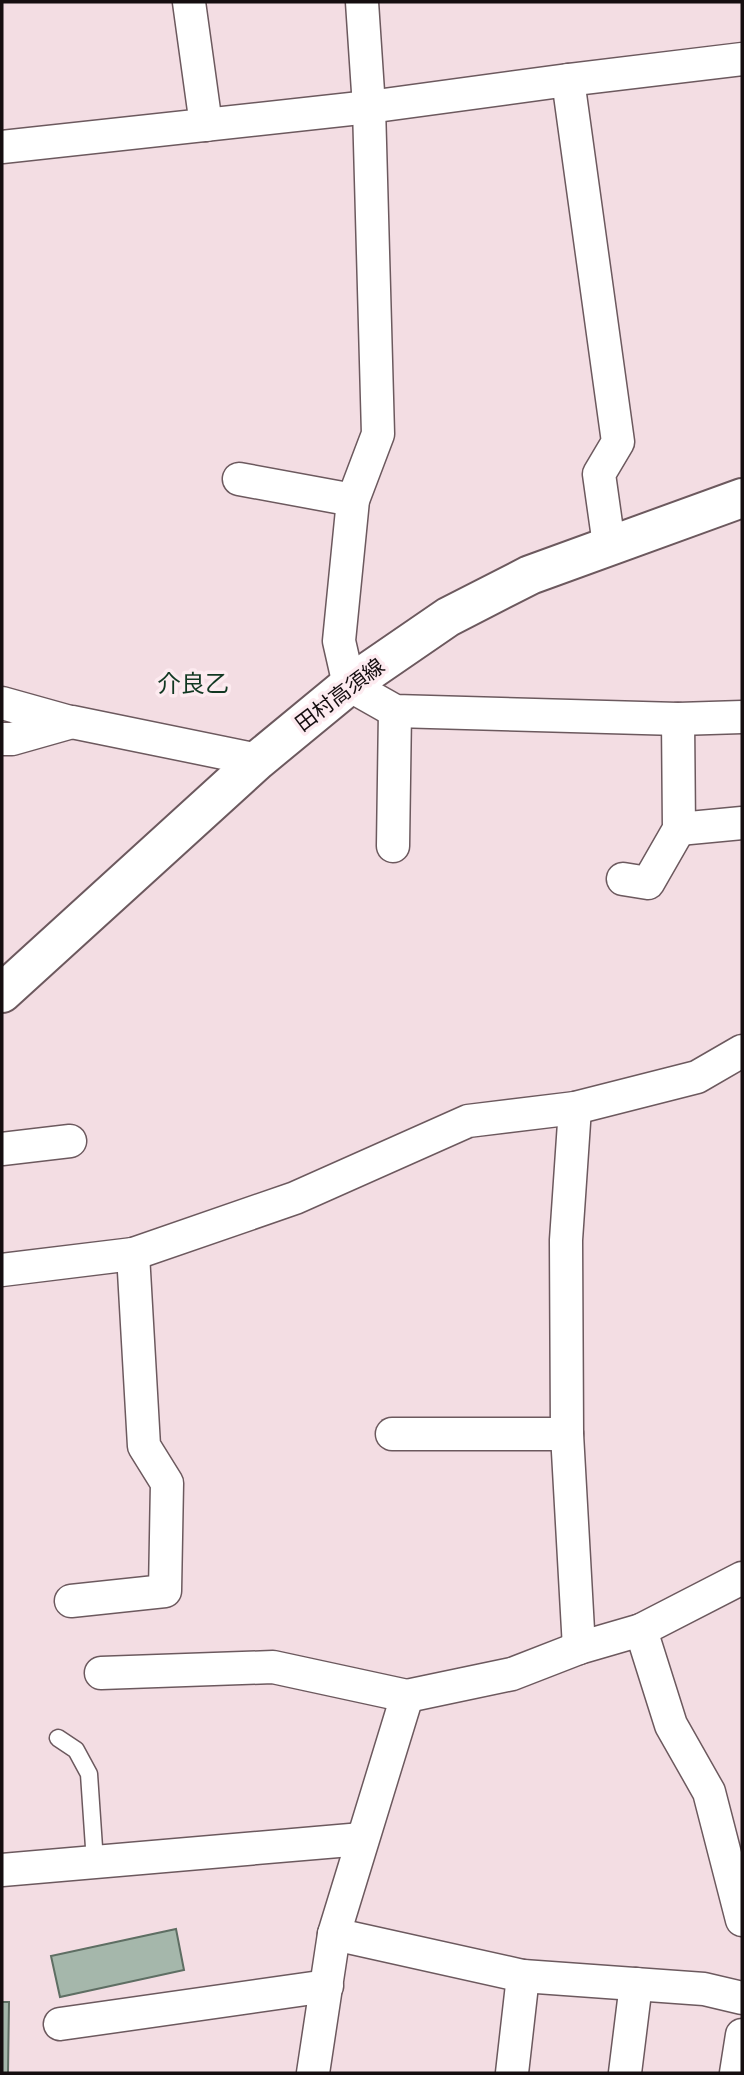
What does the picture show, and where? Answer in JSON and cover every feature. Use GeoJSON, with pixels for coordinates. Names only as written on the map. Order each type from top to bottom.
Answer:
{"type":"FeatureCollection","features":[{"type":"Feature","properties":{"kind":"main road","name":"田村高須線"},"geometry":{"type":"LineString","coordinates":[[2,993],[258,760],[349,685],[448,617],[530,575],[742,498]]}},
{"type":"Feature","properties":{"kind":"street"},"geometry":{"type":"LineString","coordinates":[[189,2],[206,125]]}},
{"type":"Feature","properties":{"kind":"street"},"geometry":{"type":"LineString","coordinates":[[362,2],[369,107],[378,434],[353,500],[339,641],[349,685],[395,711],[678,719],[742,717]]}},
{"type":"Feature","properties":{"kind":"street"},"geometry":{"type":"LineString","coordinates":[[2,148],[369,107],[742,59]]}},
{"type":"Feature","properties":{"kind":"street"},"geometry":{"type":"LineString","coordinates":[[568,80],[618,442],[599,474],[609,545]]}},
{"type":"Feature","properties":{"kind":"street"},"geometry":{"type":"LineString","coordinates":[[239,479],[353,500]]}},
{"type":"Feature","properties":{"kind":"street"},"geometry":{"type":"LineString","coordinates":[[2,703],[72,722],[258,760]]}},
{"type":"Feature","properties":{"kind":"street"},"geometry":{"type":"LineString","coordinates":[[393,846],[395,711]]}},
{"type":"Feature","properties":{"kind":"street"},"geometry":{"type":"LineString","coordinates":[[623,879],[648,883],[679,829],[678,719]]}},
{"type":"Feature","properties":{"kind":"street"},"geometry":{"type":"LineString","coordinates":[[2,739],[12,740],[72,722]]}},
{"type":"Feature","properties":{"kind":"street"},"geometry":{"type":"LineString","coordinates":[[679,829],[742,822]]}},
{"type":"Feature","properties":{"kind":"street"},"geometry":{"type":"LineString","coordinates":[[2,1270],[133,1254],[295,1198],[468,1121],[575,1108],[697,1077],[742,1051]]}},
{"type":"Feature","properties":{"kind":"street"},"geometry":{"type":"LineString","coordinates":[[575,1108],[566,1240],[567,1434],[579,1648]]}},
{"type":"Feature","properties":{"kind":"street"},"geometry":{"type":"LineString","coordinates":[[2,1149],[70,1141]]}},
{"type":"Feature","properties":{"kind":"street"},"geometry":{"type":"LineString","coordinates":[[71,1601],[165,1591],[167,1483],[144,1446],[133,1254]]}},
{"type":"Feature","properties":{"kind":"street"},"geometry":{"type":"LineString","coordinates":[[392,1434],[567,1434]]}},
{"type":"Feature","properties":{"kind":"street"},"geometry":{"type":"LineString","coordinates":[[101,1673],[274,1667],[407,1696],[512,1674],[579,1648],[641,1630],[742,1578]]}},
{"type":"Feature","properties":{"kind":"street"},"geometry":{"type":"LineString","coordinates":[[641,1630],[671,1725],[709,1792],[742,1920]]}},
{"type":"Feature","properties":{"kind":"street"},"geometry":{"type":"LineString","coordinates":[[313,2073],[334,1934],[407,1696]]}},
{"type":"Feature","properties":{"kind":"street"},"geometry":{"type":"LineString","coordinates":[[2,1870],[362,1839]]}},
{"type":"Feature","properties":{"kind":"street"},"geometry":{"type":"LineString","coordinates":[[334,1934],[523,1976],[704,1989],[742,1998]]}},
{"type":"Feature","properties":{"kind":"street"},"geometry":{"type":"LineString","coordinates":[[512,2073],[523,1976]]}},
{"type":"Feature","properties":{"kind":"street"},"geometry":{"type":"LineString","coordinates":[[625,2073],[636,1984]]}},
{"type":"Feature","properties":{"kind":"street"},"geometry":{"type":"LineString","coordinates":[[60,2024],[327,1986]]}},
{"type":"Feature","properties":{"kind":"street"},"geometry":{"type":"LineString","coordinates":[[736,2073],[742,2035]]}},
{"type":"Feature","properties":{"kind":"lane"},"geometry":{"type":"LineString","coordinates":[[58,1738],[76,1750],[89,1773],[95,1862]]}},
{"type":"Feature","properties":{"kind":"building"},"geometry":{"type":"Polygon","coordinates":[[[176,1929],[184,1970],[60,1997],[51,1956],[176,1929]]]}},
{"type":"Feature","properties":{"kind":"building"},"geometry":{"type":"Polygon","coordinates":[[[2,2002],[9,2002],[8,2073],[2,2073],[2,2002]]]}},
{"type":"Feature","properties":{"kind":"district","name":"介良乙"},"geometry":{"type":"Point","coordinates":[193,684]}}]}
